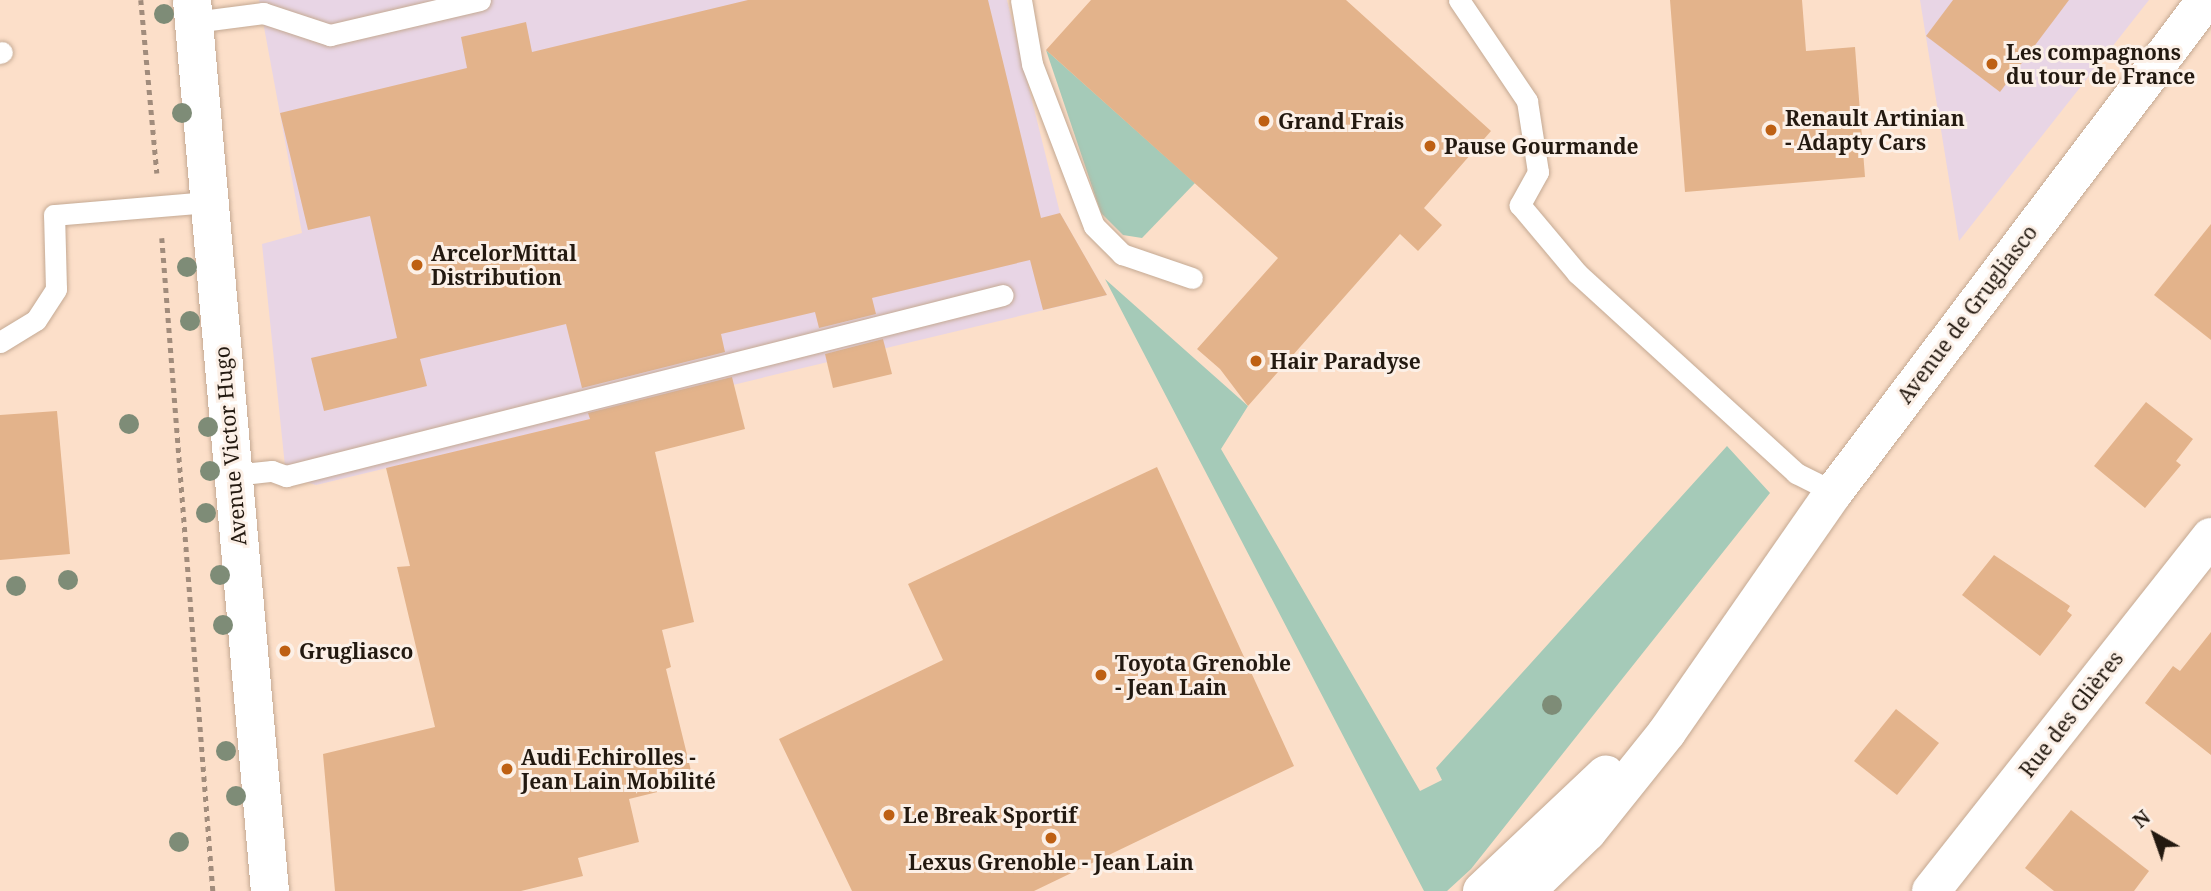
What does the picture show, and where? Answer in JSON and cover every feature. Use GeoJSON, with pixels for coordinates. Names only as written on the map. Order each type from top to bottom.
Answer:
{"type":"FeatureCollection","features":[{"type":"Feature","properties":{"kind":"main road","name":"Avenue de Grugliasco"},"geometry":{"type":"LineString","coordinates":[[1526,891],[1595,822],[1667,732],[1834,492],[2206,0]]}},
{"type":"Feature","properties":{"kind":"main road","name":"Avenue Victor Hugo"},"geometry":{"type":"LineString","coordinates":[[193,11],[270,891]]}},
{"type":"Feature","properties":{"kind":"main road","name":"Rue des Glières"},"geometry":{"type":"LineString","coordinates":[[1931,891],[2211,537]]}},
{"type":"Feature","properties":{"kind":"main road","name":"Avenue de Grugliasco"},"geometry":{"type":"LineString","coordinates":[[1482,891],[1594,788],[1735,632]]}},
{"type":"Feature","properties":{"kind":"lane"},"geometry":{"type":"LineString","coordinates":[[193,11],[263,13],[330,35],[480,0]]}},
{"type":"Feature","properties":{"kind":"lane"},"geometry":{"type":"LineString","coordinates":[[1021,0],[1032,64],[1094,226],[1122,254],[1192,278]]}},
{"type":"Feature","properties":{"kind":"lane"},"geometry":{"type":"LineString","coordinates":[[1459,0],[1527,102],[1538,172],[1520,205],[1577,273],[1796,473],[1834,492]]}},
{"type":"Feature","properties":{"kind":"lane"},"geometry":{"type":"LineString","coordinates":[[0,342],[36,320],[56,289],[54,215],[159,204],[209,202]]}},
{"type":"Feature","properties":{"kind":"lane"},"geometry":{"type":"LineString","coordinates":[[233,475],[272,471],[286,475],[1003,295]]}},
{"type":"Feature","properties":{"kind":"path"},"geometry":{"type":"LineString","coordinates":[[141,0],[214,891]]}},
{"type":"Feature","properties":{"kind":"shaded area"},"geometry":{"type":"Polygon","coordinates":[[[259,0],[1007,0],[1060,213],[1107,295],[316,485],[286,476],[262,244],[302,233],[259,0]]]}},
{"type":"Feature","properties":{"kind":"shaded area"},"geometry":{"type":"Polygon","coordinates":[[[1920,0],[2149,0],[1959,241],[1920,0]]]}},
{"type":"Feature","properties":{"kind":"green space"},"geometry":{"type":"Polygon","coordinates":[[[1046,50],[1195,183],[1142,238],[1123,235],[1101,213],[1046,50]]]}},
{"type":"Feature","properties":{"kind":"green space"},"geometry":{"type":"Polygon","coordinates":[[[1105,279],[1248,406],[1221,449],[1420,791],[1442,780],[1436,768],[1727,446],[1770,493],[1471,869],[1447,891],[1424,891],[1105,279]]]}},
{"type":"Feature","properties":{"kind":"building"},"geometry":{"type":"Polygon","coordinates":[[[748,0],[988,0],[1041,218],[1060,213],[1107,295],[1043,310],[1030,260],[872,298],[876,314],[819,328],[815,312],[721,334],[725,352],[582,388],[566,324],[420,359],[427,386],[324,411],[311,358],[397,338],[370,216],[308,230],[280,113],[467,68],[461,37],[526,22],[532,52],[748,0]]]}},
{"type":"Feature","properties":{"kind":"building","name":"Grand Frais"},"geometry":{"type":"Polygon","coordinates":[[[1091,0],[1346,0],[1491,131],[1424,208],[1442,225],[1418,251],[1400,234],[1248,406],[1220,369],[1197,349],[1278,258],[1046,50],[1091,0]]]}},
{"type":"Feature","properties":{"kind":"building","name":"Renault Artinian - Adapty Cars"},"geometry":{"type":"Polygon","coordinates":[[[1670,0],[1802,0],[1806,51],[1855,47],[1865,177],[1685,192],[1670,0]]]}},
{"type":"Feature","properties":{"kind":"building","name":"Les compagnons du tour de France"},"geometry":{"type":"Polygon","coordinates":[[[1953,0],[2069,0],[2000,92],[1926,36],[1953,0]]]}},
{"type":"Feature","properties":{"kind":"building"},"geometry":{"type":"Polygon","coordinates":[[[2211,224],[2211,340],[2154,295],[2211,224]]]}},
{"type":"Feature","properties":{"kind":"building"},"geometry":{"type":"Polygon","coordinates":[[[883,339],[892,374],[833,388],[825,354],[883,339]]]}},
{"type":"Feature","properties":{"kind":"building"},"geometry":{"type":"Polygon","coordinates":[[[732,377],[745,429],[655,452],[694,622],[662,630],[671,667],[666,669],[694,783],[629,799],[639,842],[578,858],[583,876],[521,891],[335,891],[323,754],[435,727],[397,567],[410,566],[386,468],[590,419],[588,413],[732,377]]]}},
{"type":"Feature","properties":{"kind":"building"},"geometry":{"type":"Polygon","coordinates":[[[2146,402],[2193,439],[2176,461],[2181,465],[2145,508],[2094,466],[2146,402]]]}},
{"type":"Feature","properties":{"kind":"building"},"geometry":{"type":"Polygon","coordinates":[[[57,411],[70,554],[0,560],[0,415],[57,411]]]}},
{"type":"Feature","properties":{"kind":"building","name":"Toyota Grenoble - Jean Lain"},"geometry":{"type":"Polygon","coordinates":[[[1157,467],[1294,766],[1034,891],[852,891],[779,739],[943,660],[908,584],[1157,467]]]}},
{"type":"Feature","properties":{"kind":"building"},"geometry":{"type":"Polygon","coordinates":[[[1994,555],[2070,606],[2067,611],[2072,615],[2040,656],[1962,595],[1994,555]]]}},
{"type":"Feature","properties":{"kind":"building"},"geometry":{"type":"Polygon","coordinates":[[[2211,632],[2211,755],[2145,703],[2173,666],[2180,671],[2211,632]]]}},
{"type":"Feature","properties":{"kind":"building"},"geometry":{"type":"Polygon","coordinates":[[[1896,709],[1939,743],[1897,795],[1854,761],[1896,709]]]}},
{"type":"Feature","properties":{"kind":"building"},"geometry":{"type":"Polygon","coordinates":[[[2071,810],[2149,871],[2134,891],[2054,891],[2025,868],[2071,810]]]}},
{"type":"Feature","properties":{"kind":"place","name":"Les compagnons du tour de France"},"geometry":{"type":"Point","coordinates":[1992,64]}},
{"type":"Feature","properties":{"kind":"place","name":"Grand Frais"},"geometry":{"type":"Point","coordinates":[1264,121]}},
{"type":"Feature","properties":{"kind":"place","name":"Renault Artinian - Adapty Cars"},"geometry":{"type":"Point","coordinates":[1771,130]}},
{"type":"Feature","properties":{"kind":"place","name":"Pause Gourmande"},"geometry":{"type":"Point","coordinates":[1430,146]}},
{"type":"Feature","properties":{"kind":"place","name":"ArcelorMittal Distribution"},"geometry":{"type":"Point","coordinates":[417,265]}},
{"type":"Feature","properties":{"kind":"place","name":"Hair Paradyse"},"geometry":{"type":"Point","coordinates":[1256,361]}},
{"type":"Feature","properties":{"kind":"place","name":"Grugliasco"},"geometry":{"type":"Point","coordinates":[285,651]}},
{"type":"Feature","properties":{"kind":"place","name":"Toyota Grenoble - Jean Lain"},"geometry":{"type":"Point","coordinates":[1101,675]}},
{"type":"Feature","properties":{"kind":"place","name":"Audi Echirolles - Jean Lain Mobilité"},"geometry":{"type":"Point","coordinates":[507,769]}},
{"type":"Feature","properties":{"kind":"place","name":"Le Break Sportif"},"geometry":{"type":"Point","coordinates":[889,815]}},
{"type":"Feature","properties":{"kind":"place","name":"Lexus Grenoble - Jean Lain"},"geometry":{"type":"Point","coordinates":[1051,838]}}]}
